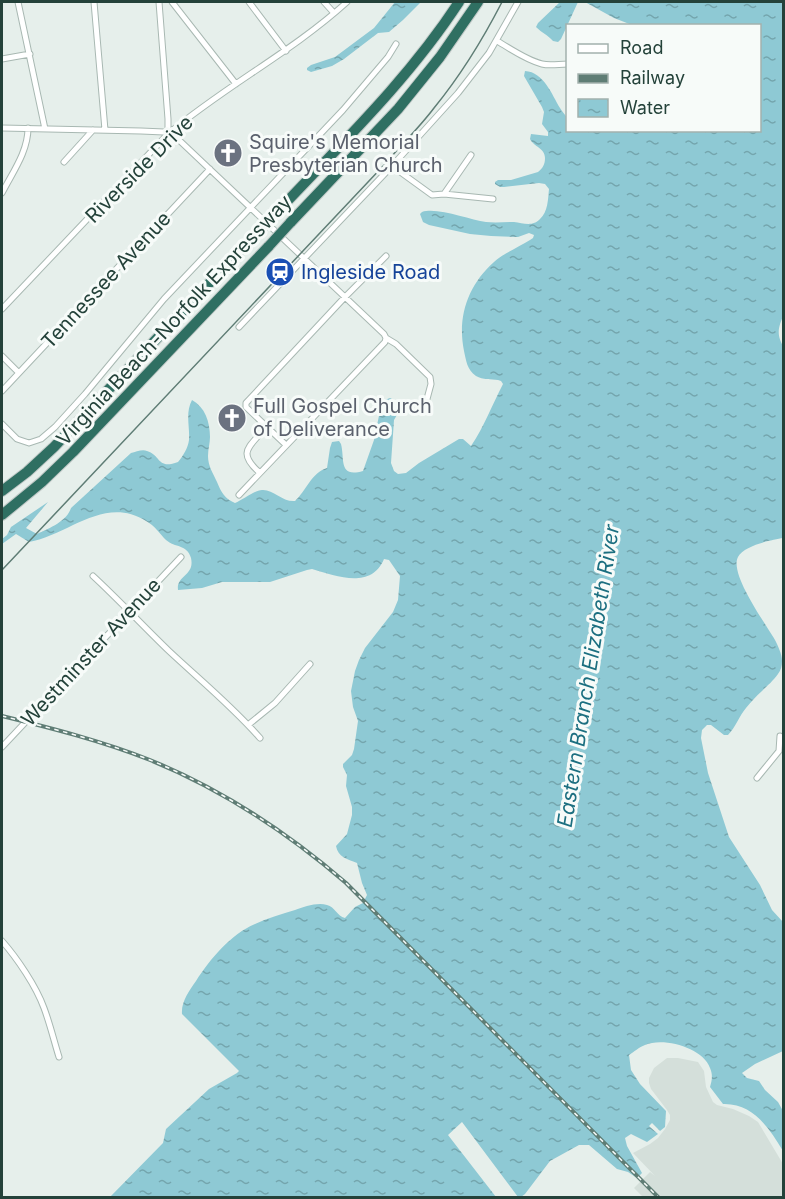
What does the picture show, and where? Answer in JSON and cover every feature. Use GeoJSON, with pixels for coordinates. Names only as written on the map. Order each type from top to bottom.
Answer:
{"type":"FeatureCollection","features":[{"type":"Feature","properties":{"kind":"highway","name":"Virginia Beach-Norfolk Expressway"},"geometry":{"type":"LineString","coordinates":[[2,491],[54,447],[390,92],[459,2]]}},
{"type":"Feature","properties":{"kind":"highway","name":"Virginia Beach-Norfolk Expressway"},"geometry":{"type":"LineString","coordinates":[[2,515],[74,452],[398,109],[440,57],[478,2]]}},
{"type":"Feature","properties":{"kind":"street"},"geometry":{"type":"LineString","coordinates":[[18,2],[45,129]]}},
{"type":"Feature","properties":{"kind":"street"},"geometry":{"type":"LineString","coordinates":[[94,2],[105,130]]}},
{"type":"Feature","properties":{"kind":"street"},"geometry":{"type":"LineString","coordinates":[[159,2],[168,134]]}},
{"type":"Feature","properties":{"kind":"street"},"geometry":{"type":"LineString","coordinates":[[172,2],[236,84]]}},
{"type":"Feature","properties":{"kind":"street"},"geometry":{"type":"LineString","coordinates":[[249,2],[285,51]]}},
{"type":"Feature","properties":{"kind":"street"},"geometry":{"type":"LineString","coordinates":[[324,2],[334,13]]}},
{"type":"Feature","properties":{"kind":"street","name":"Riverside Drive"},"geometry":{"type":"LineString","coordinates":[[2,309],[168,134],[285,51],[347,2]]}},
{"type":"Feature","properties":{"kind":"street"},"geometry":{"type":"LineString","coordinates":[[239,327],[458,93],[497,41],[518,2]]}},
{"type":"Feature","properties":{"kind":"street"},"geometry":{"type":"LineString","coordinates":[[497,41],[542,63],[566,64]]}},
{"type":"Feature","properties":{"kind":"street"},"geometry":{"type":"LineString","coordinates":[[2,424],[17,439],[28,443],[38,441],[50,431],[85,394],[164,299],[343,110],[388,57],[396,44]]}},
{"type":"Feature","properties":{"kind":"street"},"geometry":{"type":"LineString","coordinates":[[2,59],[30,54]]}},
{"type":"Feature","properties":{"kind":"street"},"geometry":{"type":"LineString","coordinates":[[2,128],[168,134],[180,141],[384,333],[386,338],[396,344],[430,377],[431,384],[424,410]]}},
{"type":"Feature","properties":{"kind":"street"},"geometry":{"type":"LineString","coordinates":[[2,193],[25,150],[28,128]]}},
{"type":"Feature","properties":{"kind":"street"},"geometry":{"type":"LineString","coordinates":[[64,162],[93,130]]}},
{"type":"Feature","properties":{"kind":"street"},"geometry":{"type":"LineString","coordinates":[[444,194],[471,155]]}},
{"type":"Feature","properties":{"kind":"street"},"geometry":{"type":"LineString","coordinates":[[392,166],[434,196],[444,194],[493,199]]}},
{"type":"Feature","properties":{"kind":"street","name":"Tennessee Avenue"},"geometry":{"type":"LineString","coordinates":[[2,390],[210,169]]}},
{"type":"Feature","properties":{"kind":"street"},"geometry":{"type":"LineString","coordinates":[[286,445],[245,405],[386,256]]}},
{"type":"Feature","properties":{"kind":"street"},"geometry":{"type":"LineString","coordinates":[[239,495],[385,342],[386,338]]}},
{"type":"Feature","properties":{"kind":"street"},"geometry":{"type":"LineString","coordinates":[[2,356],[18,372]]}},
{"type":"Feature","properties":{"kind":"street"},"geometry":{"type":"LineString","coordinates":[[260,473],[249,461],[247,451],[250,443],[264,429],[264,424]]}},
{"type":"Feature","properties":{"kind":"street","name":"Westminster Avenue"},"geometry":{"type":"LineString","coordinates":[[2,747],[181,557]]}},
{"type":"Feature","properties":{"kind":"street"},"geometry":{"type":"LineString","coordinates":[[93,576],[260,738]]}},
{"type":"Feature","properties":{"kind":"street"},"geometry":{"type":"LineString","coordinates":[[248,725],[275,703],[310,664]]}},
{"type":"Feature","properties":{"kind":"street"},"geometry":{"type":"LineString","coordinates":[[757,778],[781,753],[780,736]]}},
{"type":"Feature","properties":{"kind":"street"},"geometry":{"type":"LineString","coordinates":[[2,941],[27,976],[44,1006],[59,1058]]}},
{"type":"Feature","properties":{"kind":"shaded area"},"geometry":{"type":"Polygon","coordinates":[[[667,1058],[698,1062],[704,1071],[706,1087],[713,1102],[749,1116],[758,1122],[783,1164],[783,1197],[643,1197],[634,1188],[650,1172],[655,1176],[633,1153],[658,1138],[670,1120],[670,1115],[649,1083],[654,1068],[667,1058]]]}},
{"type":"Feature","properties":{"kind":"water"},"geometry":{"type":"Polygon","coordinates":[[[395,2],[421,2],[389,32],[378,33],[344,59],[332,66],[311,72],[307,70],[311,65],[335,57],[374,28],[395,2]]]}},
{"type":"Feature","properties":{"kind":"water"},"geometry":{"type":"Polygon","coordinates":[[[560,2],[578,2],[558,42],[553,41],[536,27],[560,2]]]}},
{"type":"Feature","properties":{"kind":"water","name":"Eastern Branch Elizabeth River"},"geometry":{"type":"Polygon","coordinates":[[[585,2],[783,2],[784,314],[779,331],[784,348],[783,538],[746,549],[738,557],[737,565],[743,587],[775,640],[782,665],[776,676],[741,714],[728,735],[707,725],[702,730],[701,738],[708,773],[729,837],[760,885],[772,910],[783,922],[783,1051],[742,1073],[747,1078],[759,1081],[783,1111],[783,1151],[759,1118],[743,1108],[723,1104],[710,1087],[711,1071],[700,1055],[682,1046],[662,1042],[643,1046],[629,1055],[631,1070],[640,1084],[666,1111],[665,1127],[660,1131],[652,1123],[649,1126],[658,1134],[647,1142],[631,1134],[625,1138],[642,1173],[637,1178],[617,1169],[589,1145],[579,1145],[550,1161],[525,1194],[518,1197],[462,1122],[448,1135],[496,1197],[110,1197],[163,1143],[166,1129],[209,1089],[239,1071],[182,1014],[188,993],[214,956],[246,928],[265,920],[319,904],[330,906],[345,918],[355,907],[363,903],[367,895],[357,863],[341,855],[336,846],[347,834],[352,815],[346,786],[347,775],[343,764],[352,755],[358,721],[351,691],[355,671],[365,648],[393,612],[398,600],[400,576],[389,560],[384,559],[378,569],[362,578],[342,577],[312,569],[270,582],[222,582],[202,588],[178,590],[180,581],[192,564],[187,550],[166,540],[146,521],[131,514],[116,512],[101,514],[29,542],[16,534],[2,544],[2,539],[11,527],[48,502],[26,528],[37,534],[57,524],[66,517],[71,508],[131,453],[145,450],[163,463],[178,462],[188,443],[188,415],[192,400],[197,403],[208,421],[210,437],[208,460],[211,469],[224,495],[235,503],[262,490],[270,491],[286,500],[295,501],[317,473],[327,468],[332,442],[339,441],[341,444],[346,469],[350,472],[363,471],[374,440],[382,401],[390,398],[400,403],[401,408],[394,420],[391,463],[398,474],[406,473],[459,439],[463,439],[471,446],[503,384],[498,380],[479,377],[469,368],[462,338],[467,302],[471,291],[485,271],[498,259],[533,238],[534,235],[529,233],[518,237],[470,234],[429,225],[423,222],[420,214],[436,211],[486,222],[528,224],[534,223],[543,216],[549,189],[545,184],[500,187],[495,184],[498,180],[511,180],[538,172],[545,162],[545,155],[530,139],[531,134],[548,136],[542,124],[544,112],[524,76],[525,71],[537,75],[547,85],[566,117],[566,132],[761,132],[761,24],[629,24],[585,2]]]}},
{"type":"Feature","properties":{"kind":"tram line"},"geometry":{"type":"LineString","coordinates":[[2,570],[416,129],[462,70],[502,2]]}},
{"type":"Feature","properties":{"kind":"railway"},"geometry":{"type":"LineString","coordinates":[[2,716],[58,730],[150,760],[228,798],[301,847],[346,883],[659,1198]]}},
{"type":"Feature","properties":{"kind":"place","name":"Squire's Memorial Presbyterian Church"},"geometry":{"type":"Point","coordinates":[228,153]}},
{"type":"Feature","properties":{"kind":"place","name":"Ingleside Road"},"geometry":{"type":"Point","coordinates":[280,272]}},
{"type":"Feature","properties":{"kind":"place","name":"Full Gospel Church of Deliverance"},"geometry":{"type":"Point","coordinates":[232,418]}}]}
